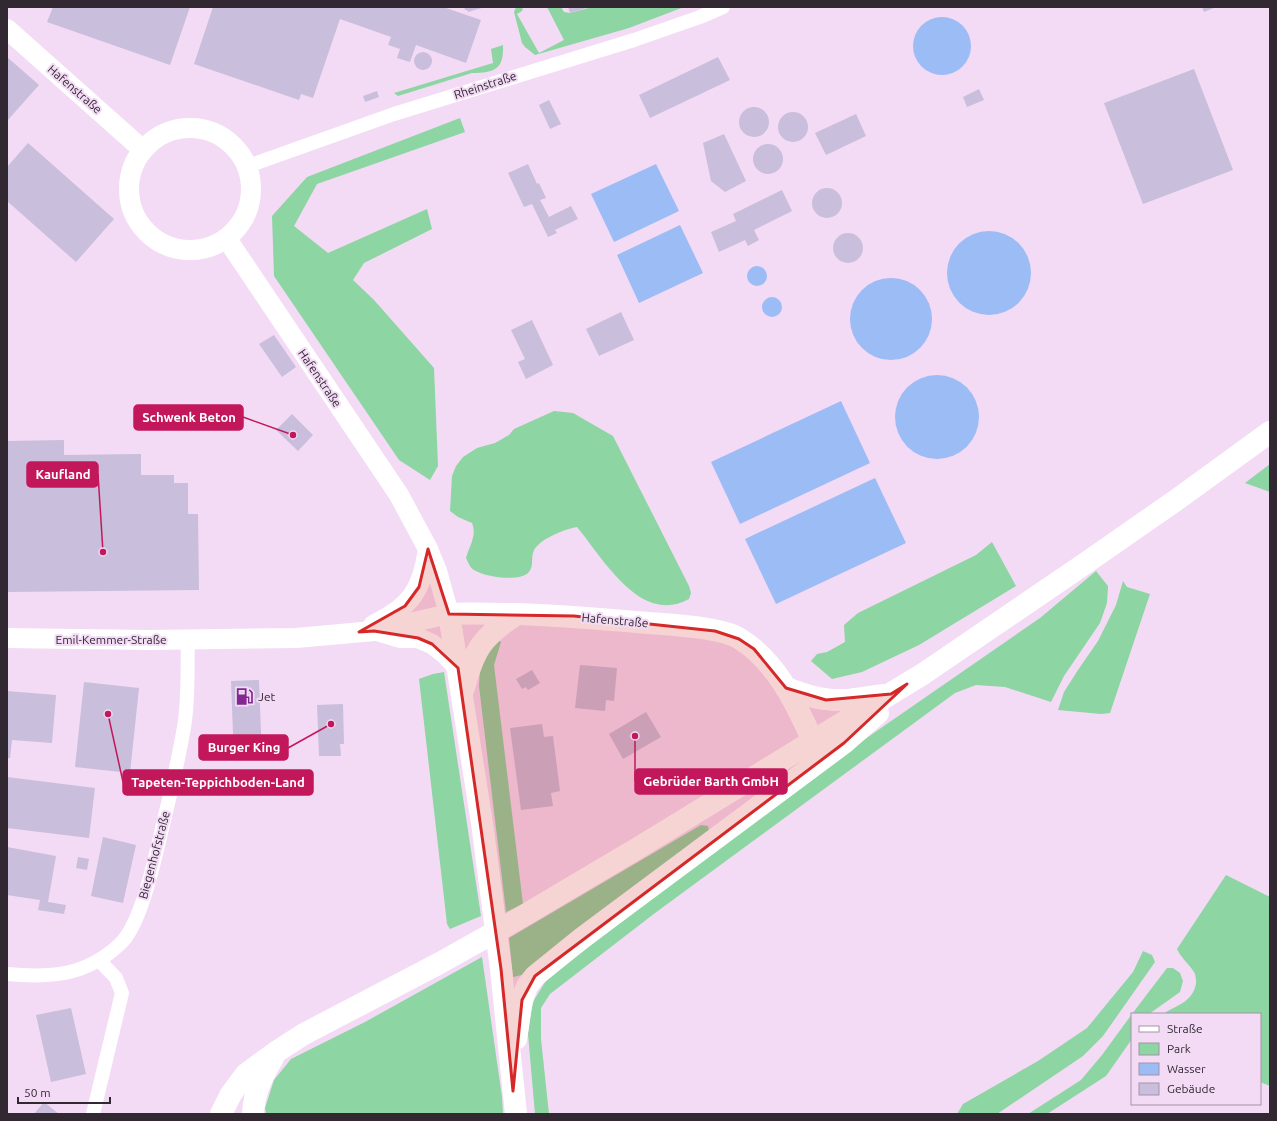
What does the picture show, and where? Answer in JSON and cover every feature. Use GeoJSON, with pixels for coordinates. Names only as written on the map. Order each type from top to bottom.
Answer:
{"type":"FeatureCollection","features":[{"type":"Feature","properties":{"kind":"main road"},"geometry":{"type":"LineString","coordinates":[[221,1114],[231,1094],[246,1074],[276,1052],[304,1034],[438,964],[513,922],[638,848],[899,689],[1080,567],[1175,501],[1270,432]]}},
{"type":"Feature","properties":{"kind":"main road","name":"Hafenstraße"},"geometry":{"type":"LineString","coordinates":[[449,614],[464,613],[574,616],[664,624],[715,631],[739,638],[754,649],[770,665],[786,688],[813,741]]}},
{"type":"Feature","properties":{"kind":"main road"},"geometry":{"type":"LineString","coordinates":[[449,614],[501,969],[515,1114]]}},
{"type":"Feature","properties":{"kind":"main road"},"geometry":{"type":"LineString","coordinates":[[462,695],[474,656],[482,642],[499,626],[517,614]]}},
{"type":"Feature","properties":{"kind":"main road"},"geometry":{"type":"LineString","coordinates":[[786,688],[811,697],[826,700],[846,700],[899,689]]}},
{"type":"Feature","properties":{"kind":"main road"},"geometry":{"type":"LineString","coordinates":[[513,1091],[515,1046],[522,1000],[527,986],[535,976],[582,938],[844,743],[870,722],[899,689]]}},
{"type":"Feature","properties":{"kind":"main road"},"geometry":{"type":"LineString","coordinates":[[253,1114],[257,1088],[263,1074],[276,1052]]}},
{"type":"Feature","properties":{"kind":"street","name":"Rheinstraße"},"geometry":{"type":"LineString","coordinates":[[248,166],[394,114],[634,40],[700,17],[723,7]]}},
{"type":"Feature","properties":{"kind":"street","name":"Hafenstraße"},"geometry":{"type":"LineString","coordinates":[[7,29],[143,150]]}},
{"type":"Feature","properties":{"kind":"street"},"geometry":{"type":"LineString","coordinates":[[197,128],[209,130],[225,138],[238,150],[248,166],[252,182],[252,198],[247,214],[239,227],[227,239],[211,247],[194,251],[176,249],[160,242],[146,231],[135,217],[130,200],[129,182],[134,165],[143,150],[156,138],[173,130],[197,128]]}},
{"type":"Feature","properties":{"kind":"street","name":"Hafenstraße"},"geometry":{"type":"LineString","coordinates":[[227,239],[399,495],[428,549],[437,571],[449,614]]}},
{"type":"Feature","properties":{"kind":"street"},"geometry":{"type":"LineString","coordinates":[[366,632],[405,606],[419,587],[425,568],[428,549]]}},
{"type":"Feature","properties":{"kind":"street"},"geometry":{"type":"LineString","coordinates":[[366,632],[449,614]]}},
{"type":"Feature","properties":{"kind":"street"},"geometry":{"type":"LineString","coordinates":[[366,632],[400,638],[418,638],[432,644],[446,655],[458,668]]}},
{"type":"Feature","properties":{"kind":"street","name":"Emil-Kemmer-Straße"},"geometry":{"type":"LineString","coordinates":[[7,638],[296,638],[366,632]]}},
{"type":"Feature","properties":{"kind":"street","name":"Biegenhofstraße"},"geometry":{"type":"LineString","coordinates":[[7,974],[50,976],[71,972],[99,960],[121,943],[130,931],[139,910],[153,868],[174,777],[184,726],[188,680],[188,639]]}},
{"type":"Feature","properties":{"kind":"street"},"geometry":{"type":"LineString","coordinates":[[93,1114],[122,993],[116,978],[99,960]]}},
{"type":"Feature","properties":{"kind":"highlighted area"},"geometry":{"type":"Polygon","coordinates":[[[428,549],[449,614],[574,616],[715,631],[739,639],[754,649],[786,688],[826,700],[891,694],[907,684],[844,743],[535,976],[522,1000],[513,1091],[501,969],[458,668],[432,644],[418,638],[374,631],[359,632],[405,606],[419,587],[428,549]]]}},
{"type":"Feature","properties":{"kind":"green space"},"geometry":{"type":"Polygon","coordinates":[[[516,7],[523,7],[522,11],[517,14],[539,53],[564,40],[547,7],[561,7],[564,12],[570,13],[592,7],[684,7],[629,28],[535,55],[522,43],[514,12],[516,7]]]}},
{"type":"Feature","properties":{"kind":"green space"},"geometry":{"type":"Polygon","coordinates":[[[503,45],[502,60],[496,68],[492,70],[487,72],[472,73],[398,96],[394,93],[493,63],[491,49],[503,45]]]}},
{"type":"Feature","properties":{"kind":"green space"},"geometry":{"type":"Polygon","coordinates":[[[460,118],[465,132],[317,184],[294,226],[328,253],[427,209],[432,229],[364,263],[353,280],[374,300],[434,368],[438,466],[430,480],[399,460],[274,276],[272,216],[307,177],[460,118]]]}},
{"type":"Feature","properties":{"kind":"green space"},"geometry":{"type":"Polygon","coordinates":[[[554,411],[573,413],[613,436],[689,586],[691,593],[689,599],[671,605],[654,604],[639,596],[624,585],[611,571],[577,527],[565,530],[539,544],[533,553],[530,571],[523,576],[501,578],[479,573],[470,566],[466,558],[474,532],[472,523],[458,517],[450,511],[452,476],[456,466],[463,457],[477,448],[495,443],[509,435],[514,429],[554,411]]]}},
{"type":"Feature","properties":{"kind":"green space"},"geometry":{"type":"Polygon","coordinates":[[[1270,464],[1270,492],[1245,483],[1270,464]]]}},
{"type":"Feature","properties":{"kind":"green space"},"geometry":{"type":"Polygon","coordinates":[[[992,542],[1016,586],[919,645],[862,672],[832,679],[811,661],[817,654],[827,652],[845,642],[844,625],[858,613],[976,555],[992,542]]]}},
{"type":"Feature","properties":{"kind":"green space"},"geometry":{"type":"Polygon","coordinates":[[[1096,571],[1108,586],[1107,603],[1100,623],[1064,676],[1051,702],[1005,687],[976,685],[955,693],[655,913],[550,994],[541,1008],[541,1039],[549,1114],[535,1114],[528,1034],[534,1000],[547,979],[816,773],[1040,618],[1096,571]]]}},
{"type":"Feature","properties":{"kind":"green space"},"geometry":{"type":"Polygon","coordinates":[[[1123,581],[1127,587],[1150,594],[1110,713],[1101,714],[1058,710],[1064,692],[1098,641],[1116,605],[1123,581]]]}},
{"type":"Feature","properties":{"kind":"green space"},"geometry":{"type":"Polygon","coordinates":[[[496,638],[501,642],[494,665],[523,904],[506,912],[479,686],[480,669],[496,638]]]}},
{"type":"Feature","properties":{"kind":"green space"},"geometry":{"type":"Polygon","coordinates":[[[444,672],[481,916],[450,929],[447,924],[419,679],[444,672]]]}},
{"type":"Feature","properties":{"kind":"green space"},"geometry":{"type":"Polygon","coordinates":[[[701,825],[708,826],[709,831],[522,975],[513,977],[509,938],[701,825]]]}},
{"type":"Feature","properties":{"kind":"green space"},"geometry":{"type":"Polygon","coordinates":[[[1226,875],[1270,897],[1270,1086],[1261,1082],[1261,1013],[1165,1013],[1183,1003],[1191,995],[1196,984],[1195,973],[1177,949],[1226,875]]]}},
{"type":"Feature","properties":{"kind":"green space"},"geometry":{"type":"Polygon","coordinates":[[[1143,951],[1152,955],[1155,962],[1103,1036],[1083,1056],[997,1114],[957,1114],[963,1104],[1038,1061],[1087,1028],[1133,972],[1143,951]]]}},
{"type":"Feature","properties":{"kind":"green space"},"geometry":{"type":"Polygon","coordinates":[[[482,957],[502,1097],[503,1114],[266,1114],[265,1108],[274,1080],[291,1059],[365,1022],[482,957]]]}},
{"type":"Feature","properties":{"kind":"green space"},"geometry":{"type":"Polygon","coordinates":[[[1167,968],[1173,968],[1180,973],[1183,981],[1180,992],[1150,1013],[1133,1013],[1167,968]]]}},
{"type":"Feature","properties":{"kind":"green space"},"geometry":{"type":"Polygon","coordinates":[[[1131,1015],[1131,1040],[1106,1076],[1047,1114],[1028,1114],[1081,1080],[1102,1055],[1131,1015]]]}},
{"type":"Feature","properties":{"kind":"water"},"geometry":{"type":"Polygon","coordinates":[[[942,17],[958,22],[966,30],[971,46],[966,62],[958,70],[942,75],[926,70],[918,62],[913,46],[918,30],[926,22],[942,17]]]}},
{"type":"Feature","properties":{"kind":"water"},"geometry":{"type":"Polygon","coordinates":[[[656,164],[679,211],[614,242],[591,194],[656,164]]]}},
{"type":"Feature","properties":{"kind":"water"},"geometry":{"type":"Polygon","coordinates":[[[680,225],[703,273],[639,303],[617,255],[680,225]]]}},
{"type":"Feature","properties":{"kind":"water"},"geometry":{"type":"Polygon","coordinates":[[[989,231],[1005,234],[1019,243],[1028,257],[1031,273],[1028,289],[1019,303],[1005,312],[989,315],[973,312],[959,303],[950,289],[947,273],[950,257],[959,243],[973,234],[989,231]]]}},
{"type":"Feature","properties":{"kind":"water"},"geometry":{"type":"Polygon","coordinates":[[[753,266],[761,266],[767,272],[767,280],[761,286],[753,286],[747,280],[747,272],[753,266]]]}},
{"type":"Feature","properties":{"kind":"water"},"geometry":{"type":"Polygon","coordinates":[[[883,278],[899,278],[914,285],[925,296],[932,311],[932,327],[929,335],[920,348],[907,357],[899,360],[883,360],[868,353],[857,342],[850,327],[850,311],[857,296],[868,285],[883,278]]]}},
{"type":"Feature","properties":{"kind":"water"},"geometry":{"type":"Polygon","coordinates":[[[768,297],[776,297],[782,303],[782,311],[776,317],[768,317],[762,311],[762,303],[768,297]]]}},
{"type":"Feature","properties":{"kind":"water"},"geometry":{"type":"Polygon","coordinates":[[[929,375],[945,375],[961,382],[972,393],[979,409],[979,425],[976,433],[967,447],[961,452],[945,459],[929,459],[913,452],[902,441],[895,425],[895,409],[902,393],[913,382],[929,375]]]}},
{"type":"Feature","properties":{"kind":"water"},"geometry":{"type":"Polygon","coordinates":[[[841,401],[870,463],[740,524],[711,462],[841,401]]]}},
{"type":"Feature","properties":{"kind":"water"},"geometry":{"type":"Polygon","coordinates":[[[875,478],[906,543],[776,604],[745,539],[875,478]]]}},
{"type":"Feature","properties":{"kind":"building"},"geometry":{"type":"Polygon","coordinates":[[[53,7],[190,7],[170,65],[47,22],[53,7]]]}},
{"type":"Feature","properties":{"kind":"building"},"geometry":{"type":"Polygon","coordinates":[[[213,7],[443,7],[481,20],[466,63],[416,45],[410,62],[397,58],[400,49],[388,45],[391,37],[340,19],[313,98],[301,94],[299,100],[194,64],[213,7]]]}},
{"type":"Feature","properties":{"kind":"building"},"geometry":{"type":"Polygon","coordinates":[[[464,7],[485,7],[468,12],[464,7]]]}},
{"type":"Feature","properties":{"kind":"building"},"geometry":{"type":"Polygon","coordinates":[[[568,7],[590,7],[570,13],[568,7]]]}},
{"type":"Feature","properties":{"kind":"building"},"geometry":{"type":"Polygon","coordinates":[[[1202,7],[1216,7],[1204,12],[1202,7]]]}},
{"type":"Feature","properties":{"kind":"building"},"geometry":{"type":"Polygon","coordinates":[[[423,52],[429,55],[432,61],[429,67],[423,70],[417,67],[414,61],[417,55],[423,52]]]}},
{"type":"Feature","properties":{"kind":"building"},"geometry":{"type":"Polygon","coordinates":[[[7,57],[39,85],[7,121],[7,57]]]}},
{"type":"Feature","properties":{"kind":"building"},"geometry":{"type":"Polygon","coordinates":[[[718,57],[730,80],[650,118],[639,95],[718,57]]]}},
{"type":"Feature","properties":{"kind":"building"},"geometry":{"type":"Polygon","coordinates":[[[1194,69],[1233,170],[1143,204],[1104,103],[1194,69]]]}},
{"type":"Feature","properties":{"kind":"building"},"geometry":{"type":"Polygon","coordinates":[[[979,89],[984,100],[967,107],[963,97],[979,89]]]}},
{"type":"Feature","properties":{"kind":"building"},"geometry":{"type":"Polygon","coordinates":[[[377,91],[379,97],[365,102],[363,96],[377,91]]]}},
{"type":"Feature","properties":{"kind":"building"},"geometry":{"type":"Polygon","coordinates":[[[549,100],[561,124],[550,129],[539,105],[549,100]]]}},
{"type":"Feature","properties":{"kind":"building"},"geometry":{"type":"Polygon","coordinates":[[[754,107],[765,111],[769,122],[765,133],[754,137],[743,133],[739,122],[743,111],[754,107]]]}},
{"type":"Feature","properties":{"kind":"building"},"geometry":{"type":"Polygon","coordinates":[[[793,112],[804,116],[808,127],[804,138],[793,142],[782,138],[778,127],[782,116],[793,112]]]}},
{"type":"Feature","properties":{"kind":"building"},"geometry":{"type":"Polygon","coordinates":[[[856,114],[866,136],[826,155],[815,133],[856,114]]]}},
{"type":"Feature","properties":{"kind":"building"},"geometry":{"type":"Polygon","coordinates":[[[724,134],[746,181],[725,192],[711,181],[703,143],[724,134]]]}},
{"type":"Feature","properties":{"kind":"building"},"geometry":{"type":"Polygon","coordinates":[[[28,143],[114,219],[76,262],[7,201],[7,167],[28,143]]]}},
{"type":"Feature","properties":{"kind":"building"},"geometry":{"type":"Polygon","coordinates":[[[768,144],[779,148],[783,159],[779,170],[768,174],[757,170],[753,159],[757,148],[768,144]]]}},
{"type":"Feature","properties":{"kind":"building"},"geometry":{"type":"Polygon","coordinates":[[[528,164],[537,184],[539,183],[546,198],[540,200],[549,217],[571,206],[578,219],[555,230],[557,233],[548,237],[532,204],[524,207],[508,173],[528,164]]]}},
{"type":"Feature","properties":{"kind":"building"},"geometry":{"type":"Polygon","coordinates":[[[827,188],[838,192],[842,203],[838,214],[827,218],[816,214],[812,203],[816,192],[827,188]]]}},
{"type":"Feature","properties":{"kind":"building"},"geometry":{"type":"Polygon","coordinates":[[[782,190],[792,211],[754,230],[759,240],[748,246],[745,240],[719,252],[711,232],[736,221],[733,214],[782,190]]]}},
{"type":"Feature","properties":{"kind":"building"},"geometry":{"type":"Polygon","coordinates":[[[848,233],[859,237],[863,248],[859,259],[848,263],[837,259],[833,248],[837,237],[848,233]]]}},
{"type":"Feature","properties":{"kind":"building"},"geometry":{"type":"Polygon","coordinates":[[[621,312],[634,340],[599,356],[586,329],[621,312]]]}},
{"type":"Feature","properties":{"kind":"building"},"geometry":{"type":"Polygon","coordinates":[[[532,320],[553,365],[526,379],[518,362],[525,359],[511,330],[532,320]]]}},
{"type":"Feature","properties":{"kind":"building"},"geometry":{"type":"Polygon","coordinates":[[[274,335],[296,367],[282,377],[259,344],[274,335]]]}},
{"type":"Feature","properties":{"kind":"building"},"geometry":{"type":"Polygon","coordinates":[[[292,414],[313,435],[298,451],[276,430],[292,414]]]}},
{"type":"Feature","properties":{"kind":"building"},"geometry":{"type":"Polygon","coordinates":[[[64,440],[64,455],[141,454],[141,475],[174,475],[174,483],[188,483],[188,514],[198,514],[199,590],[7,592],[7,441],[64,440]]]}},
{"type":"Feature","properties":{"kind":"building"},"geometry":{"type":"Polygon","coordinates":[[[580,665],[617,668],[614,701],[606,700],[605,711],[575,708],[580,665]]]}},
{"type":"Feature","properties":{"kind":"building"},"geometry":{"type":"Polygon","coordinates":[[[532,670],[540,683],[528,690],[526,687],[522,689],[516,679],[532,670]]]}},
{"type":"Feature","properties":{"kind":"building","name":"Jet"},"geometry":{"type":"Polygon","coordinates":[[[259,680],[262,759],[234,760],[231,681],[259,680]]]}},
{"type":"Feature","properties":{"kind":"building"},"geometry":{"type":"Polygon","coordinates":[[[84,682],[139,688],[130,773],[75,767],[84,682]]]}},
{"type":"Feature","properties":{"kind":"building"},"geometry":{"type":"Polygon","coordinates":[[[7,691],[56,695],[52,743],[12,740],[10,758],[7,758],[7,691]]]}},
{"type":"Feature","properties":{"kind":"building"},"geometry":{"type":"Polygon","coordinates":[[[343,704],[344,744],[340,744],[341,756],[319,756],[317,705],[343,704]]]}},
{"type":"Feature","properties":{"kind":"building"},"geometry":{"type":"Polygon","coordinates":[[[646,712],[661,737],[623,759],[609,734],[646,712]]]}},
{"type":"Feature","properties":{"kind":"building"},"geometry":{"type":"Polygon","coordinates":[[[542,724],[544,737],[553,736],[560,791],[551,793],[553,806],[521,810],[510,728],[542,724]]]}},
{"type":"Feature","properties":{"kind":"building"},"geometry":{"type":"Polygon","coordinates":[[[7,777],[95,788],[89,838],[7,828],[7,777]]]}},
{"type":"Feature","properties":{"kind":"building"},"geometry":{"type":"Polygon","coordinates":[[[103,837],[136,845],[123,903],[91,896],[103,837]]]}},
{"type":"Feature","properties":{"kind":"building"},"geometry":{"type":"Polygon","coordinates":[[[7,847],[56,856],[48,902],[66,905],[64,914],[38,910],[40,900],[7,895],[7,847]]]}},
{"type":"Feature","properties":{"kind":"building"},"geometry":{"type":"Polygon","coordinates":[[[78,857],[89,859],[87,870],[76,868],[78,857]]]}},
{"type":"Feature","properties":{"kind":"building"},"geometry":{"type":"Polygon","coordinates":[[[71,1008],[86,1074],[51,1082],[36,1015],[71,1008]]]}},
{"type":"Feature","properties":{"kind":"building"},"geometry":{"type":"Polygon","coordinates":[[[44,1102],[59,1114],[34,1114],[44,1102]]]}},
{"type":"Feature","properties":{"kind":"place","name":"Schwenk Beton"},"geometry":{"type":"Point","coordinates":[293,435]}},
{"type":"Feature","properties":{"kind":"place","name":"Kaufland"},"geometry":{"type":"Point","coordinates":[103,552]}},
{"type":"Feature","properties":{"kind":"place","name":"Jet"},"geometry":{"type":"Point","coordinates":[245,696]}},
{"type":"Feature","properties":{"kind":"place","name":"Tapeten-Teppichboden-Land"},"geometry":{"type":"Point","coordinates":[108,714]}},
{"type":"Feature","properties":{"kind":"place","name":"Burger King"},"geometry":{"type":"Point","coordinates":[331,724]}},
{"type":"Feature","properties":{"kind":"place","name":"Gebrüder Barth GmbH"},"geometry":{"type":"Point","coordinates":[635,736]}}]}
